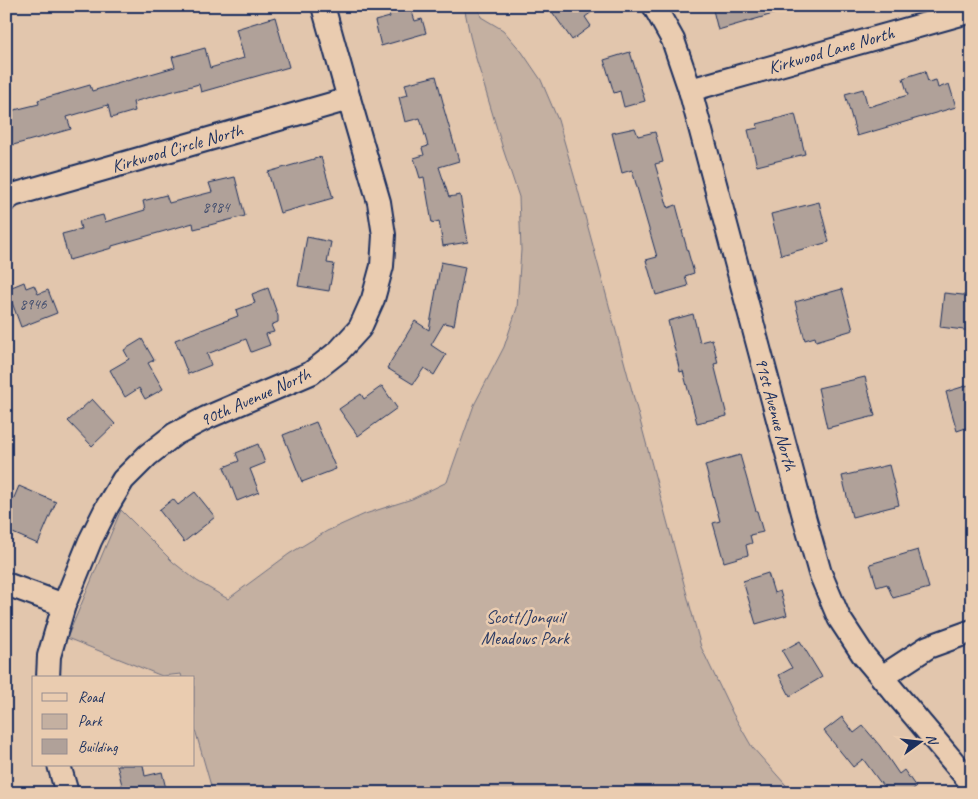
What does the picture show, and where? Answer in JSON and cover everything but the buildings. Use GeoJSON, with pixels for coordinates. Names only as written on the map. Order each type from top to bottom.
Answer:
{"type":"FeatureCollection","features":[{"type":"Feature","properties":{"kind":"street","name":"90th Avenue North"},"geometry":{"type":"LineString","coordinates":[[48,676],[49,656],[64,605],[90,541],[123,480],[148,455],[175,434],[206,418],[312,373],[339,351],[360,328],[373,299],[382,266],[384,234],[379,202],[323,6]]}},
{"type":"Feature","properties":{"kind":"street","name":"91st Avenue North"},"geometry":{"type":"LineString","coordinates":[[654,6],[673,40],[690,90],[820,573],[839,618],[864,656],[972,784]]}},
{"type":"Feature","properties":{"kind":"street","name":"Kirkwood Lane North"},"geometry":{"type":"LineString","coordinates":[[690,90],[972,11]]}},
{"type":"Feature","properties":{"kind":"street","name":"Kirkwood Circle North"},"geometry":{"type":"LineString","coordinates":[[6,200],[13,195],[349,99]]}},
{"type":"Feature","properties":{"kind":"street"},"geometry":{"type":"LineString","coordinates":[[6,584],[64,605]]}},
{"type":"Feature","properties":{"kind":"street"},"geometry":{"type":"LineString","coordinates":[[882,677],[928,647],[972,631]]}},
{"type":"Feature","properties":{"kind":"street"},"geometry":{"type":"LineString","coordinates":[[59,766],[67,793]]}},
{"type":"Feature","properties":{"kind":"green space","name":"Scott/Jonquil Meadows Park"},"geometry":{"type":"Polygon","coordinates":[[[464,6],[478,6],[481,17],[503,30],[522,52],[541,80],[558,120],[575,179],[701,647],[733,714],[752,747],[793,793],[213,793],[195,730],[195,676],[182,676],[181,674],[162,676],[67,638],[121,510],[173,562],[197,581],[228,599],[289,554],[327,531],[365,514],[412,499],[447,482],[474,405],[504,347],[517,308],[521,250],[519,197],[470,36],[464,6]]]}}]}
